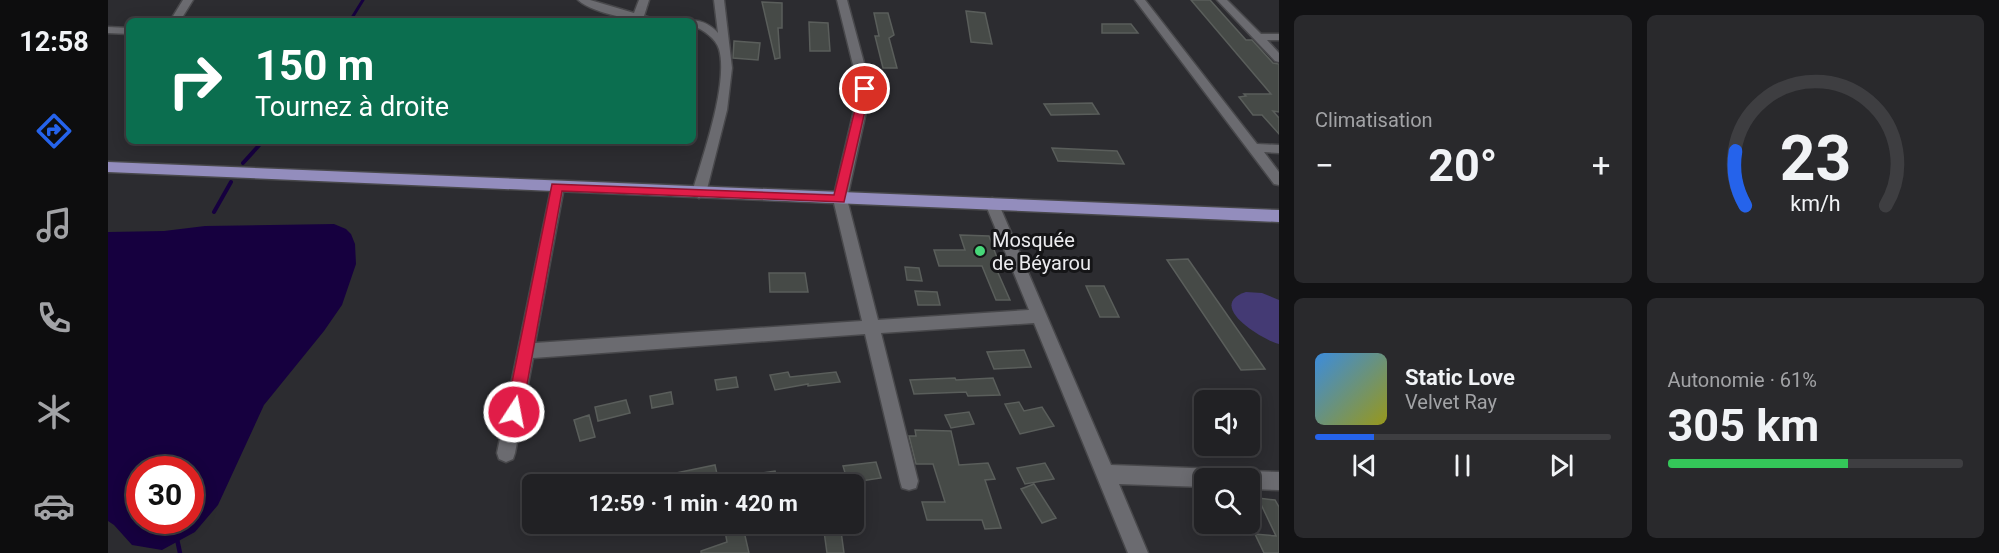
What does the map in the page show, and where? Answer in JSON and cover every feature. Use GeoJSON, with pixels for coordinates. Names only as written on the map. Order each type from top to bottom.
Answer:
{"type":"FeatureCollection","features":[{"type":"Feature","properties":{"kind":"main road"},"geometry":{"type":"LineString","coordinates":[[108,167],[1279,216]]}},
{"type":"Feature","properties":{"kind":"street"},"geometry":{"type":"LineString","coordinates":[[177,18],[188,0]]}},
{"type":"Feature","properties":{"kind":"street"},"geometry":{"type":"LineString","coordinates":[[583,0],[590,5],[612,8],[642,18]]}},
{"type":"Feature","properties":{"kind":"street"},"geometry":{"type":"LineString","coordinates":[[638,17],[644,0]]}},
{"type":"Feature","properties":{"kind":"street"},"geometry":{"type":"LineString","coordinates":[[699,193],[721,110],[727,68],[719,0]]}},
{"type":"Feature","properties":{"kind":"street"},"geometry":{"type":"LineString","coordinates":[[842,0],[865,89],[840,199],[909,481]]}},
{"type":"Feature","properties":{"kind":"street"},"geometry":{"type":"LineString","coordinates":[[1140,0],[1279,181]]}},
{"type":"Feature","properties":{"kind":"street"},"geometry":{"type":"LineString","coordinates":[[1222,0],[1279,59]]}},
{"type":"Feature","properties":{"kind":"street"},"geometry":{"type":"LineString","coordinates":[[696,24],[707,27],[724,47]]}},
{"type":"Feature","properties":{"kind":"street"},"geometry":{"type":"LineString","coordinates":[[108,30],[126,31]]}},
{"type":"Feature","properties":{"kind":"street"},"geometry":{"type":"LineString","coordinates":[[1257,37],[1279,37]]}},
{"type":"Feature","properties":{"kind":"street"},"geometry":{"type":"LineString","coordinates":[[1254,148],[1279,149]]}},
{"type":"Feature","properties":{"kind":"street"},"geometry":{"type":"LineString","coordinates":[[506,453],[557,187]]}},
{"type":"Feature","properties":{"kind":"street"},"geometry":{"type":"LineString","coordinates":[[992,203],[1138,553]]}},
{"type":"Feature","properties":{"kind":"street"},"geometry":{"type":"LineString","coordinates":[[526,351],[1039,316]]}},
{"type":"Feature","properties":{"kind":"street"},"geometry":{"type":"LineString","coordinates":[[1105,474],[1194,477]]}},
{"type":"Feature","properties":{"kind":"street"},"geometry":{"type":"LineString","coordinates":[[1260,480],[1279,481]]}},
{"type":"Feature","properties":{"kind":"shaded area"},"geometry":{"type":"Polygon","coordinates":[[[334,224],[351,234],[355,244],[356,264],[342,305],[264,405],[218,505],[204,521],[204,456],[126,456],[126,534],[191,534],[162,550],[132,545],[108,521],[108,232],[164,231],[205,226],[334,224]]]}},
{"type":"Feature","properties":{"kind":"shaded area"},"geometry":{"type":"Polygon","coordinates":[[[1246,292],[1262,293],[1279,300],[1279,344],[1250,329],[1234,313],[1231,305],[1235,298],[1246,292]]]}},
{"type":"Feature","properties":{"kind":"building"},"geometry":{"type":"Polygon","coordinates":[[[1191,0],[1210,0],[1246,40],[1252,40],[1273,63],[1279,64],[1279,112],[1273,111],[1279,118],[1279,134],[1262,115],[1253,115],[1239,97],[1246,96],[1244,94],[1271,94],[1191,0]]]}},
{"type":"Feature","properties":{"kind":"building"},"geometry":{"type":"Polygon","coordinates":[[[762,2],[782,3],[782,28],[778,28],[780,58],[775,59],[762,2]]]}},
{"type":"Feature","properties":{"kind":"building"},"geometry":{"type":"Polygon","coordinates":[[[966,11],[985,13],[992,44],[971,42],[966,11]]]}},
{"type":"Feature","properties":{"kind":"building"},"geometry":{"type":"Polygon","coordinates":[[[874,13],[888,13],[894,35],[889,38],[897,68],[883,68],[875,36],[879,36],[874,13]]]}},
{"type":"Feature","properties":{"kind":"building"},"geometry":{"type":"Polygon","coordinates":[[[809,22],[828,23],[830,51],[810,51],[809,22]]]}},
{"type":"Feature","properties":{"kind":"building"},"geometry":{"type":"Polygon","coordinates":[[[1102,24],[1131,24],[1138,33],[1102,33],[1102,24]]]}},
{"type":"Feature","properties":{"kind":"building"},"geometry":{"type":"Polygon","coordinates":[[[734,41],[760,43],[758,60],[733,58],[734,41]]]}},
{"type":"Feature","properties":{"kind":"building"},"geometry":{"type":"Polygon","coordinates":[[[1092,103],[1099,114],[1051,115],[1044,104],[1092,103]]]}},
{"type":"Feature","properties":{"kind":"building"},"geometry":{"type":"Polygon","coordinates":[[[1052,148],[1117,151],[1124,164],[1058,161],[1052,148]]]}},
{"type":"Feature","properties":{"kind":"building"},"geometry":{"type":"Polygon","coordinates":[[[960,235],[989,236],[1000,266],[995,266],[1010,300],[996,300],[982,266],[939,266],[934,250],[965,250],[960,235]]]}},
{"type":"Feature","properties":{"kind":"building"},"geometry":{"type":"Polygon","coordinates":[[[1188,259],[1265,369],[1241,370],[1167,260],[1188,259]]]}},
{"type":"Feature","properties":{"kind":"building"},"geometry":{"type":"Polygon","coordinates":[[[905,267],[919,268],[922,281],[907,280],[905,267]]]}},
{"type":"Feature","properties":{"kind":"building"},"geometry":{"type":"Polygon","coordinates":[[[769,273],[805,273],[808,292],[770,292],[769,273]]]}},
{"type":"Feature","properties":{"kind":"building"},"geometry":{"type":"Polygon","coordinates":[[[1086,286],[1104,286],[1119,317],[1100,317],[1086,286]]]}},
{"type":"Feature","properties":{"kind":"building"},"geometry":{"type":"Polygon","coordinates":[[[915,291],[937,292],[940,305],[918,305],[915,291]]]}},
{"type":"Feature","properties":{"kind":"building"},"geometry":{"type":"Polygon","coordinates":[[[1024,350],[1031,367],[994,369],[987,352],[1024,350]]]}},
{"type":"Feature","properties":{"kind":"building"},"geometry":{"type":"Polygon","coordinates":[[[788,372],[790,377],[836,372],[840,382],[808,386],[808,384],[775,390],[770,375],[788,372]]]}},
{"type":"Feature","properties":{"kind":"building"},"geometry":{"type":"Polygon","coordinates":[[[736,377],[738,387],[717,390],[715,380],[736,377]]]}},
{"type":"Feature","properties":{"kind":"building"},"geometry":{"type":"Polygon","coordinates":[[[955,378],[956,380],[993,378],[1000,395],[968,396],[966,392],[914,394],[910,380],[955,378]]]}},
{"type":"Feature","properties":{"kind":"building"},"geometry":{"type":"Polygon","coordinates":[[[671,392],[673,404],[652,408],[650,396],[671,392]]]}},
{"type":"Feature","properties":{"kind":"building"},"geometry":{"type":"Polygon","coordinates":[[[626,400],[630,413],[598,421],[595,407],[626,400]]]}},
{"type":"Feature","properties":{"kind":"building"},"geometry":{"type":"Polygon","coordinates":[[[1019,402],[1024,411],[1042,407],[1054,426],[1020,434],[1005,404],[1019,402]]]}},
{"type":"Feature","properties":{"kind":"building"},"geometry":{"type":"Polygon","coordinates":[[[969,412],[974,424],[951,428],[945,415],[969,412]]]}},
{"type":"Feature","properties":{"kind":"building"},"geometry":{"type":"Polygon","coordinates":[[[589,415],[595,437],[580,441],[574,420],[589,415]]]}},
{"type":"Feature","properties":{"kind":"building"},"geometry":{"type":"Polygon","coordinates":[[[915,430],[951,431],[959,465],[988,463],[995,479],[985,480],[1001,528],[985,529],[982,520],[927,520],[922,502],[945,502],[933,464],[916,464],[909,436],[916,436],[915,430]]]}},
{"type":"Feature","properties":{"kind":"building"},"geometry":{"type":"Polygon","coordinates":[[[876,462],[881,478],[864,481],[864,474],[845,474],[843,466],[876,462]]]}},
{"type":"Feature","properties":{"kind":"building"},"geometry":{"type":"Polygon","coordinates":[[[1045,463],[1054,479],[1025,484],[1017,468],[1045,463]]]}},
{"type":"Feature","properties":{"kind":"building"},"geometry":{"type":"Polygon","coordinates":[[[715,465],[717,474],[671,474],[715,465]]]}},
{"type":"Feature","properties":{"kind":"building"},"geometry":{"type":"Polygon","coordinates":[[[775,471],[776,474],[762,474],[775,471]]]}},
{"type":"Feature","properties":{"kind":"building"},"geometry":{"type":"Polygon","coordinates":[[[1034,484],[1056,518],[1042,523],[1021,489],[1034,484]]]}},
{"type":"Feature","properties":{"kind":"building"},"geometry":{"type":"Polygon","coordinates":[[[1260,498],[1275,500],[1279,507],[1279,553],[1264,553],[1255,534],[1276,536],[1260,498]]]}},
{"type":"Feature","properties":{"kind":"building"},"geometry":{"type":"Polygon","coordinates":[[[726,534],[745,534],[749,553],[701,553],[701,551],[727,542],[726,534]]]}},
{"type":"Feature","properties":{"kind":"building"},"geometry":{"type":"Polygon","coordinates":[[[824,534],[841,534],[844,553],[827,553],[824,534]]]}},
{"type":"Feature","properties":{"kind":"waterway"},"geometry":{"type":"LineString","coordinates":[[352,18],[363,0]]}},
{"type":"Feature","properties":{"kind":"waterway"},"geometry":{"type":"LineString","coordinates":[[243,163],[260,144]]}},
{"type":"Feature","properties":{"kind":"waterway"},"geometry":{"type":"LineString","coordinates":[[214,212],[231,182]]}},
{"type":"Feature","properties":{"kind":"waterway"},"geometry":{"type":"LineString","coordinates":[[177,539],[180,553]]}},
{"type":"Feature","properties":{"kind":"place","name":"Mosquée de Béyarou"},"geometry":{"type":"Point","coordinates":[980,251]}},
{"type":"Feature","properties":{"kind":"route"},"geometry":{"type":"LineString","coordinates":[[514,412],[557,187],[840,199],[865,89]]}}]}
